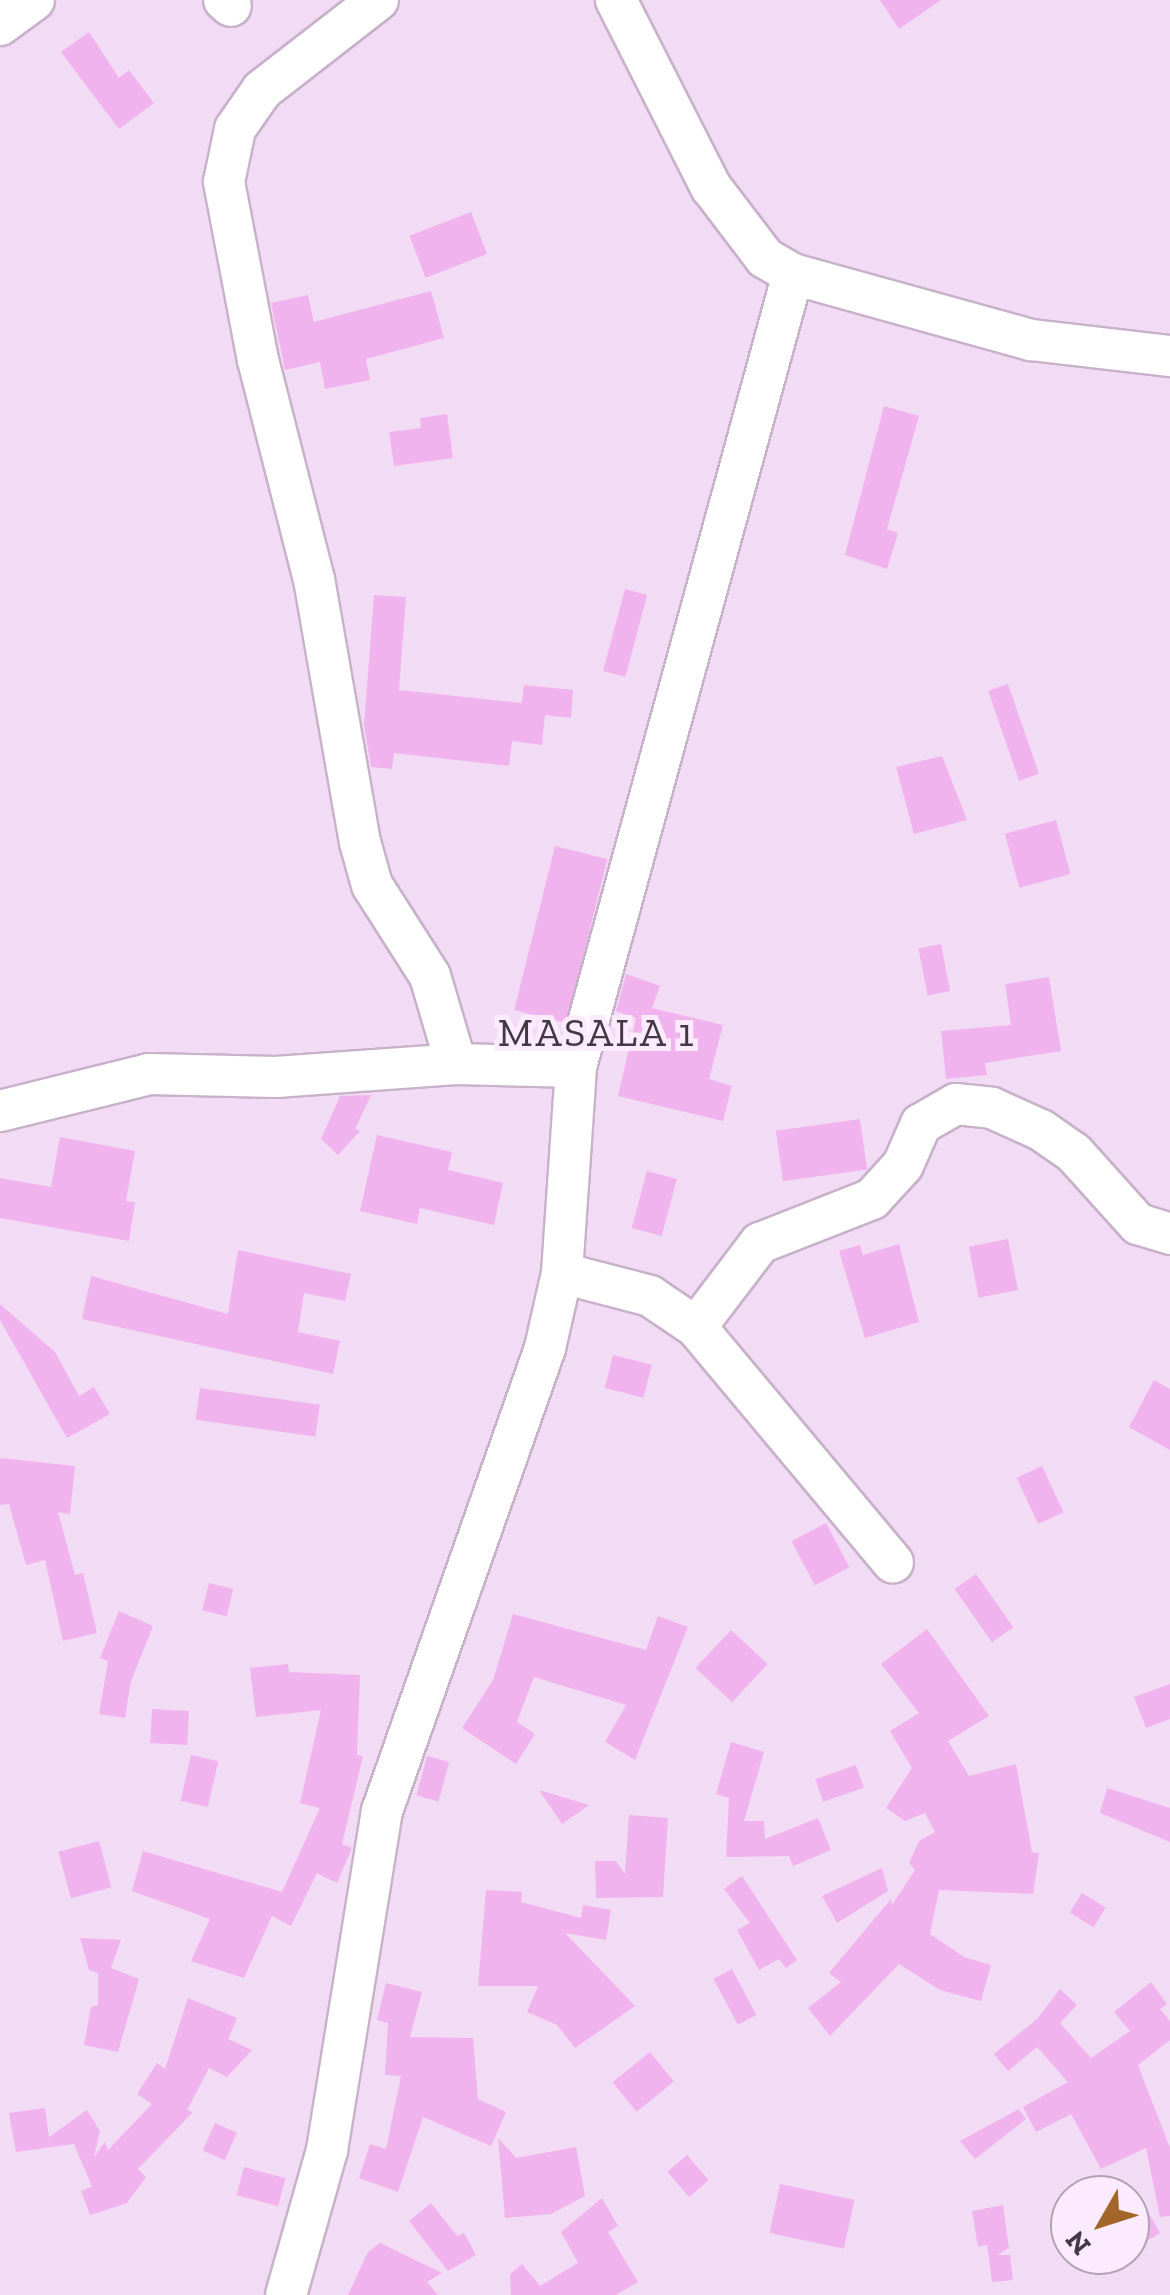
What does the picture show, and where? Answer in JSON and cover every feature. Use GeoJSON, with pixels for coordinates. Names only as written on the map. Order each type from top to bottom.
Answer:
{"type":"FeatureCollection","features":[{"type":"Feature","properties":{"kind":"street"},"geometry":{"type":"LineString","coordinates":[[0,25],[34,0]]}},
{"type":"Feature","properties":{"kind":"street"},"geometry":{"type":"LineString","coordinates":[[378,0],[262,90],[235,129],[224,182],[258,360],[314,579],[360,842],[372,885],[440,1000],[456,1064]]}},
{"type":"Feature","properties":{"kind":"street"},"geometry":{"type":"LineString","coordinates":[[616,0],[736,228],[764,258],[793,274],[1030,340],[1170,356]]}},
{"type":"Feature","properties":{"kind":"street"},"geometry":{"type":"LineString","coordinates":[[286,2295],[328,2150],[382,1811],[544,1348],[562,1274],[576,1067],[793,274]]}},
{"type":"Feature","properties":{"kind":"street"},"geometry":{"type":"LineString","coordinates":[[0,1111],[149,1074],[292,1076],[456,1064],[576,1067]]}},
{"type":"Feature","properties":{"kind":"street"},"geometry":{"type":"LineString","coordinates":[[696,1328],[760,1243],[872,1199],[904,1165],[921,1124],[956,1104],[992,1108],[1041,1130],[1074,1153],[1138,1224],[1170,1234]]}},
{"type":"Feature","properties":{"kind":"street"},"geometry":{"type":"LineString","coordinates":[[562,1274],[650,1296],[696,1328],[893,1562]]}},
{"type":"Feature","properties":{"kind":"building"},"geometry":{"type":"Polygon","coordinates":[[[880,0],[941,0],[899,29],[880,0]]]}},
{"type":"Feature","properties":{"kind":"building"},"geometry":{"type":"Polygon","coordinates":[[[89,32],[119,78],[129,70],[154,103],[119,129],[61,52],[89,32]]]}},
{"type":"Feature","properties":{"kind":"building"},"geometry":{"type":"Polygon","coordinates":[[[471,212],[487,254],[426,278],[409,236],[471,212]]]}},
{"type":"Feature","properties":{"kind":"building"},"geometry":{"type":"Polygon","coordinates":[[[431,291],[444,338],[366,359],[370,380],[325,389],[320,362],[285,370],[271,303],[308,295],[314,322],[431,291]]]}},
{"type":"Feature","properties":{"kind":"building"},"geometry":{"type":"Polygon","coordinates":[[[884,406],[919,416],[887,529],[898,533],[887,569],[845,555],[884,406]]]}},
{"type":"Feature","properties":{"kind":"building"},"geometry":{"type":"Polygon","coordinates":[[[447,414],[453,458],[394,466],[389,432],[421,428],[420,418],[447,414]]]}},
{"type":"Feature","properties":{"kind":"building"},"geometry":{"type":"Polygon","coordinates":[[[625,589],[647,595],[625,677],[603,671],[625,589]]]}},
{"type":"Feature","properties":{"kind":"building"},"geometry":{"type":"Polygon","coordinates":[[[374,595],[406,597],[399,690],[522,703],[524,685],[573,690],[571,718],[545,715],[542,745],[512,741],[509,766],[394,753],[392,769],[371,767],[364,725],[374,595]]]}},
{"type":"Feature","properties":{"kind":"building"},"geometry":{"type":"Polygon","coordinates":[[[1008,684],[1039,774],[1019,781],[988,691],[1008,684]]]}},
{"type":"Feature","properties":{"kind":"building"},"geometry":{"type":"Polygon","coordinates":[[[942,756],[967,820],[914,834],[896,767],[942,756]]]}},
{"type":"Feature","properties":{"kind":"building"},"geometry":{"type":"Polygon","coordinates":[[[1056,820],[1070,874],[1019,888],[1005,834],[1056,820]]]}},
{"type":"Feature","properties":{"kind":"building"},"geometry":{"type":"Polygon","coordinates":[[[555,846],[607,859],[567,1023],[514,1010],[555,846]]]}},
{"type":"Feature","properties":{"kind":"building"},"geometry":{"type":"Polygon","coordinates":[[[941,944],[950,991],[928,996],[918,948],[941,944]]]}},
{"type":"Feature","properties":{"kind":"building"},"geometry":{"type":"Polygon","coordinates":[[[626,974],[660,986],[652,1008],[723,1025],[709,1079],[732,1086],[723,1121],[618,1096],[636,1018],[616,1011],[626,974]]]}},
{"type":"Feature","properties":{"kind":"building"},"geometry":{"type":"Polygon","coordinates":[[[1049,977],[1061,1051],[985,1063],[987,1075],[946,1079],[941,1031],[1011,1025],[1005,984],[1049,977]]]}},
{"type":"Feature","properties":{"kind":"building"},"geometry":{"type":"Polygon","coordinates":[[[371,1095],[355,1129],[360,1131],[338,1155],[321,1139],[340,1096],[371,1095]]]}},
{"type":"Feature","properties":{"kind":"building"},"geometry":{"type":"Polygon","coordinates":[[[860,1119],[867,1170],[783,1181],[776,1131],[860,1119]]]}},
{"type":"Feature","properties":{"kind":"building"},"geometry":{"type":"Polygon","coordinates":[[[377,1135],[452,1152],[448,1170],[503,1183],[494,1225],[420,1208],[417,1224],[360,1211],[377,1135]]]}},
{"type":"Feature","properties":{"kind":"building"},"geometry":{"type":"Polygon","coordinates":[[[60,1137],[135,1151],[126,1201],[135,1202],[129,1241],[0,1218],[0,1178],[51,1187],[60,1137]]]}},
{"type":"Feature","properties":{"kind":"building"},"geometry":{"type":"Polygon","coordinates":[[[647,1171],[677,1179],[662,1236],[632,1228],[647,1171]]]}},
{"type":"Feature","properties":{"kind":"building"},"geometry":{"type":"Polygon","coordinates":[[[1008,1239],[1018,1290],[979,1298],[969,1247],[1008,1239]]]}},
{"type":"Feature","properties":{"kind":"building"},"geometry":{"type":"Polygon","coordinates":[[[899,1244],[919,1322],[865,1338],[839,1251],[860,1245],[863,1255],[899,1244]]]}},
{"type":"Feature","properties":{"kind":"building"},"geometry":{"type":"Polygon","coordinates":[[[238,1250],[351,1274],[345,1301],[304,1293],[298,1332],[340,1341],[333,1374],[82,1319],[91,1276],[228,1314],[238,1250]]]}},
{"type":"Feature","properties":{"kind":"building"},"geometry":{"type":"Polygon","coordinates":[[[0,1304],[55,1352],[79,1396],[94,1387],[110,1414],[67,1438],[0,1320],[0,1304]]]}},
{"type":"Feature","properties":{"kind":"building"},"geometry":{"type":"Polygon","coordinates":[[[613,1355],[652,1365],[644,1398],[605,1388],[613,1355]]]}},
{"type":"Feature","properties":{"kind":"building"},"geometry":{"type":"Polygon","coordinates":[[[1154,1380],[1170,1389],[1170,1450],[1129,1427],[1154,1380]]]}},
{"type":"Feature","properties":{"kind":"building"},"geometry":{"type":"Polygon","coordinates":[[[200,1388],[320,1405],[315,1437],[196,1420],[200,1388]]]}},
{"type":"Feature","properties":{"kind":"building"},"geometry":{"type":"Polygon","coordinates":[[[0,1458],[75,1466],[70,1514],[58,1512],[75,1575],[83,1573],[97,1633],[63,1641],[45,1560],[26,1565],[9,1504],[0,1505],[0,1458]]]}},
{"type":"Feature","properties":{"kind":"building"},"geometry":{"type":"Polygon","coordinates":[[[1042,1466],[1064,1512],[1038,1524],[1017,1478],[1042,1466]]]}},
{"type":"Feature","properties":{"kind":"building"},"geometry":{"type":"Polygon","coordinates":[[[826,1523],[849,1567],[815,1585],[792,1541],[826,1523]]]}},
{"type":"Feature","properties":{"kind":"building"},"geometry":{"type":"Polygon","coordinates":[[[976,1574],[1013,1627],[992,1642],[955,1589],[976,1574]]]}},
{"type":"Feature","properties":{"kind":"building"},"geometry":{"type":"Polygon","coordinates":[[[209,1583],[233,1589],[226,1616],[202,1610],[209,1583]]]}},
{"type":"Feature","properties":{"kind":"building"},"geometry":{"type":"Polygon","coordinates":[[[119,1611],[153,1626],[131,1681],[125,1718],[99,1714],[108,1661],[100,1658],[119,1611]]]}},
{"type":"Feature","properties":{"kind":"building"},"geometry":{"type":"Polygon","coordinates":[[[513,1614],[646,1650],[658,1616],[688,1627],[635,1760],[605,1742],[626,1705],[534,1677],[517,1722],[535,1734],[516,1764],[462,1728],[493,1680],[513,1614]]]}},
{"type":"Feature","properties":{"kind":"building"},"geometry":{"type":"Polygon","coordinates":[[[927,1629],[989,1716],[948,1741],[969,1776],[1016,1764],[1032,1852],[1039,1853],[1033,1894],[939,1890],[930,1934],[964,1957],[991,1965],[981,2001],[940,1990],[899,1964],[830,2036],[808,2008],[841,1982],[829,1973],[891,1899],[892,1905],[915,1870],[909,1863],[919,1841],[935,1832],[925,1813],[905,1821],[886,1808],[912,1768],[890,1731],[919,1713],[881,1664],[927,1629]]]}},
{"type":"Feature","properties":{"kind":"building"},"geometry":{"type":"Polygon","coordinates":[[[731,1630],[768,1664],[732,1702],[696,1668],[731,1630]]]}},
{"type":"Feature","properties":{"kind":"building"},"geometry":{"type":"Polygon","coordinates":[[[288,1664],[289,1672],[360,1675],[357,1755],[363,1756],[342,1844],[352,1848],[337,1883],[317,1873],[291,1926],[272,1916],[244,1978],[191,1961],[210,1919],[132,1891],[143,1851],[282,1892],[320,1808],[300,1803],[321,1710],[256,1717],[250,1668],[288,1664]]]}},
{"type":"Feature","properties":{"kind":"building"},"geometry":{"type":"Polygon","coordinates":[[[1170,1684],[1170,1719],[1146,1728],[1134,1697],[1170,1684]]]}},
{"type":"Feature","properties":{"kind":"building"},"geometry":{"type":"Polygon","coordinates":[[[152,1709],[189,1711],[187,1745],[150,1743],[152,1709]]]}},
{"type":"Feature","properties":{"kind":"building"},"geometry":{"type":"Polygon","coordinates":[[[731,1742],[764,1752],[744,1821],[764,1821],[765,1839],[818,1818],[831,1850],[793,1866],[789,1856],[726,1857],[729,1798],[716,1794],[731,1742]]]}},
{"type":"Feature","properties":{"kind":"building"},"geometry":{"type":"Polygon","coordinates":[[[191,1755],[218,1761],[208,1807],[180,1801],[191,1755]]]}},
{"type":"Feature","properties":{"kind":"building"},"geometry":{"type":"Polygon","coordinates":[[[427,1756],[449,1762],[439,1802],[416,1796],[427,1756]]]}},
{"type":"Feature","properties":{"kind":"building"},"geometry":{"type":"Polygon","coordinates":[[[856,1765],[864,1788],[823,1802],[815,1779],[856,1765]]]}},
{"type":"Feature","properties":{"kind":"building"},"geometry":{"type":"Polygon","coordinates":[[[1107,1788],[1170,1808],[1170,1842],[1100,1813],[1107,1788]]]}},
{"type":"Feature","properties":{"kind":"building"},"geometry":{"type":"Polygon","coordinates":[[[539,1790],[589,1805],[562,1824],[539,1790]]]}},
{"type":"Feature","properties":{"kind":"building"},"geometry":{"type":"Polygon","coordinates":[[[629,1815],[668,1818],[663,1897],[596,1898],[595,1861],[616,1861],[625,1874],[629,1815]]]}},
{"type":"Feature","properties":{"kind":"building"},"geometry":{"type":"Polygon","coordinates":[[[99,1841],[111,1887],[71,1898],[58,1852],[99,1841]]]}},
{"type":"Feature","properties":{"kind":"building"},"geometry":{"type":"Polygon","coordinates":[[[882,1868],[888,1891],[837,1923],[822,1896],[882,1868]]]}},
{"type":"Feature","properties":{"kind":"building"},"geometry":{"type":"Polygon","coordinates":[[[742,1876],[797,1960],[786,1968],[779,1959],[759,1970],[737,1930],[750,1923],[724,1889],[742,1876]]]}},
{"type":"Feature","properties":{"kind":"building"},"geometry":{"type":"Polygon","coordinates":[[[486,1890],[522,1892],[521,1902],[581,1918],[583,1905],[611,1910],[606,1940],[565,1933],[635,2006],[575,2048],[557,2025],[527,2012],[538,1986],[478,1986],[486,1890]]]}},
{"type":"Feature","properties":{"kind":"building"},"geometry":{"type":"Polygon","coordinates":[[[1082,1893],[1106,1908],[1094,1927],[1070,1913],[1082,1893]]]}},
{"type":"Feature","properties":{"kind":"building"},"geometry":{"type":"Polygon","coordinates":[[[80,1938],[121,1940],[111,1968],[139,1979],[118,2052],[84,2045],[91,2007],[98,2005],[98,1973],[89,1970],[80,1938]]]}},
{"type":"Feature","properties":{"kind":"building"},"geometry":{"type":"Polygon","coordinates":[[[732,1969],[756,2015],[738,2025],[713,1979],[732,1969]]]}},
{"type":"Feature","properties":{"kind":"building"},"geometry":{"type":"Polygon","coordinates":[[[1151,1982],[1167,2004],[1160,2009],[1170,2021],[1170,2040],[1138,2065],[1170,2148],[1170,2216],[1160,2217],[1146,2148],[1101,2169],[1071,2114],[1036,2132],[1023,2107],[1068,2082],[1037,2047],[1008,2071],[994,2054],[1037,2019],[1060,1989],[1077,2005],[1060,2023],[1091,2058],[1130,2031],[1114,2012],[1151,1982]]]}},
{"type":"Feature","properties":{"kind":"building"},"geometry":{"type":"Polygon","coordinates":[[[386,1983],[422,1992],[410,2037],[473,2038],[478,2099],[506,2112],[491,2146],[423,2117],[398,2192],[359,2178],[370,2144],[386,2149],[401,2076],[385,2075],[388,2023],[377,2020],[386,1983]]]}},
{"type":"Feature","properties":{"kind":"building"},"geometry":{"type":"Polygon","coordinates":[[[188,1998],[237,2018],[228,2039],[252,2050],[227,2077],[209,2068],[187,2110],[193,2112],[138,2169],[146,2177],[127,2203],[90,2215],[81,2191],[92,2187],[74,2144],[16,2152],[9,2113],[45,2108],[49,2137],[87,2110],[100,2131],[94,2157],[105,2142],[108,2150],[152,2104],[137,2094],[157,2063],[165,2069],[188,1998]]]}},
{"type":"Feature","properties":{"kind":"building"},"geometry":{"type":"Polygon","coordinates":[[[650,2052],[674,2082],[637,2112],[613,2082],[650,2052]]]}},
{"type":"Feature","properties":{"kind":"building"},"geometry":{"type":"Polygon","coordinates":[[[1019,2109],[1026,2119],[975,2159],[960,2141],[1019,2109]]]}},
{"type":"Feature","properties":{"kind":"building"},"geometry":{"type":"Polygon","coordinates":[[[215,2123],[237,2133],[225,2160],[203,2150],[215,2123]]]}},
{"type":"Feature","properties":{"kind":"building"},"geometry":{"type":"Polygon","coordinates":[[[498,2138],[516,2158],[576,2147],[585,2196],[551,2214],[505,2218],[498,2138]]]}},
{"type":"Feature","properties":{"kind":"building"},"geometry":{"type":"Polygon","coordinates":[[[687,2155],[709,2180],[689,2197],[667,2172],[687,2155]]]}},
{"type":"Feature","properties":{"kind":"building"},"geometry":{"type":"Polygon","coordinates":[[[244,2167],[286,2178],[278,2206],[236,2195],[244,2167]]]}},
{"type":"Feature","properties":{"kind":"building"},"geometry":{"type":"Polygon","coordinates":[[[780,2184],[854,2200],[844,2249],[770,2233],[780,2184]]]}},
{"type":"Feature","properties":{"kind":"building"},"geometry":{"type":"Polygon","coordinates":[[[602,2198],[618,2226],[608,2232],[638,2282],[616,2295],[511,2295],[510,2274],[522,2264],[540,2286],[578,2263],[561,2232],[602,2198]]]}},
{"type":"Feature","properties":{"kind":"building"},"geometry":{"type":"Polygon","coordinates":[[[431,2203],[457,2236],[464,2233],[476,2255],[448,2271],[409,2221],[431,2203]]]}},
{"type":"Feature","properties":{"kind":"building"},"geometry":{"type":"Polygon","coordinates":[[[1003,2205],[1009,2248],[997,2255],[1010,2255],[1013,2280],[992,2282],[987,2245],[978,2247],[972,2211],[1003,2205]]]}},
{"type":"Feature","properties":{"kind":"building"},"geometry":{"type":"Polygon","coordinates":[[[1150,2215],[1160,2233],[1150,2239],[1150,2215]]]}},
{"type":"Feature","properties":{"kind":"building"},"geometry":{"type":"Polygon","coordinates":[[[380,2243],[442,2273],[427,2282],[438,2295],[348,2295],[368,2252],[380,2243]]]}},
{"type":"Feature","properties":{"kind":"district","name":"MASALA 1"},"geometry":{"type":"Point","coordinates":[597,1032]}}]}
